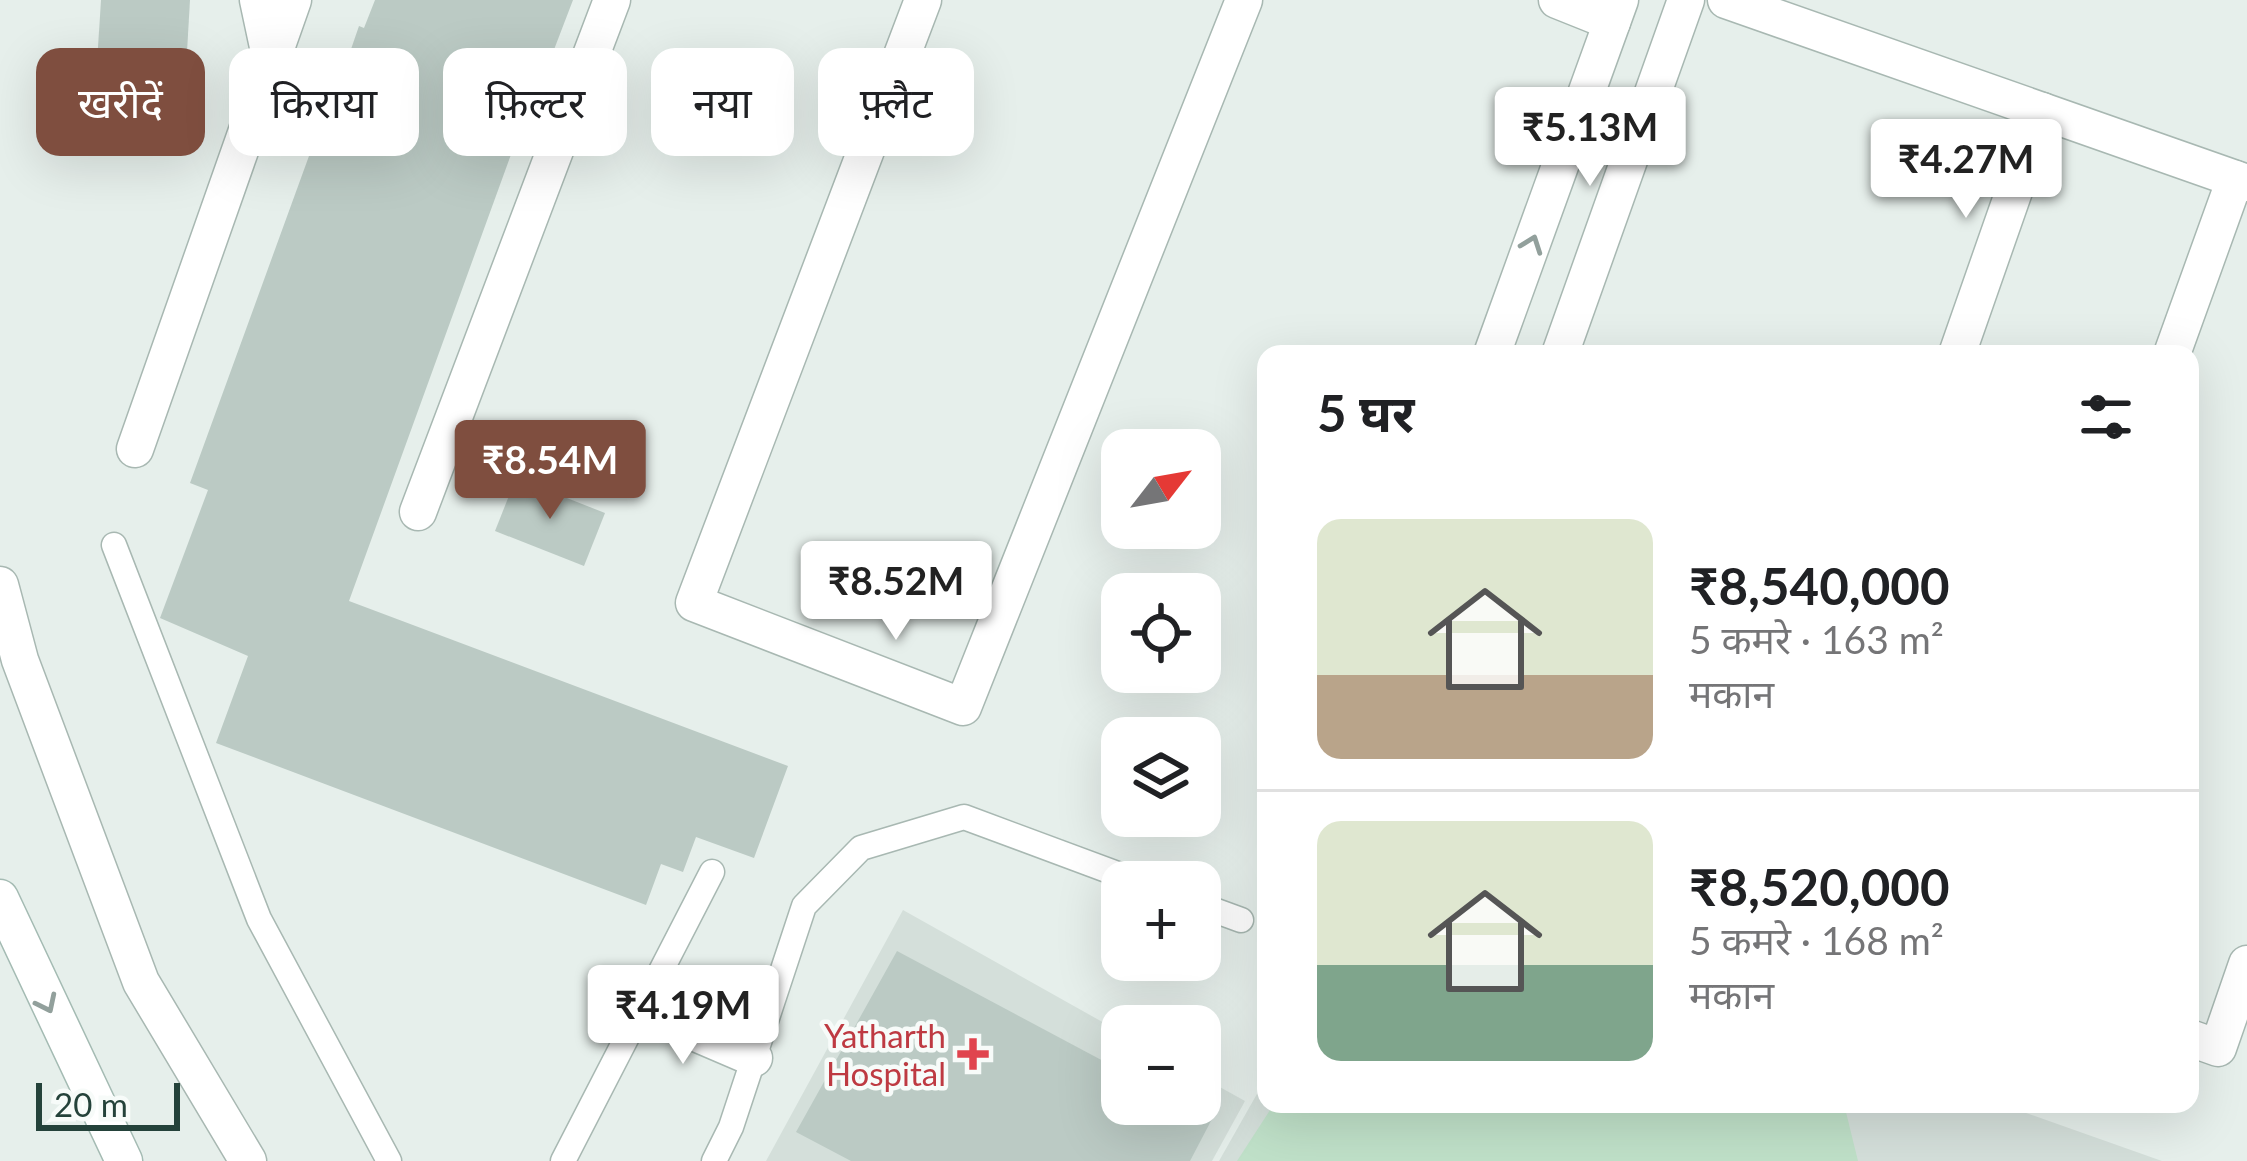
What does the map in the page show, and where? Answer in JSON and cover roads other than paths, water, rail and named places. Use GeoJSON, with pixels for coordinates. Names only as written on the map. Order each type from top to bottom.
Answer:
{"type":"FeatureCollection","features":[{"type":"Feature","properties":{"kind":"street"},"geometry":{"type":"LineString","coordinates":[[258,0],[268,48]]}},
{"type":"Feature","properties":{"kind":"street"},"geometry":{"type":"LineString","coordinates":[[276,48],[293,0]]}},
{"type":"Feature","properties":{"kind":"street"},"geometry":{"type":"LineString","coordinates":[[418,512],[612,0]]}},
{"type":"Feature","properties":{"kind":"street"},"geometry":{"type":"LineString","coordinates":[[923,0],[694,603],[963,707],[1244,0]]}},
{"type":"Feature","properties":{"kind":"street"},"geometry":{"type":"LineString","coordinates":[[1495,345],[1616,11],[1557,0]]}},
{"type":"Feature","properties":{"kind":"street"},"geometry":{"type":"LineString","coordinates":[[1563,345],[1686,0]]}},
{"type":"Feature","properties":{"kind":"street"},"geometry":{"type":"LineString","coordinates":[[1726,0],[2241,181],[2176,345]]}},
{"type":"Feature","properties":{"kind":"street"},"geometry":{"type":"LineString","coordinates":[[1961,345],[2042,111]]}},
{"type":"Feature","properties":{"kind":"street"},"geometry":{"type":"LineString","coordinates":[[135,449],[238,156]]}},
{"type":"Feature","properties":{"kind":"street"},"geometry":{"type":"LineString","coordinates":[[0,585],[20,660],[142,982],[248,1161]]}},
{"type":"Feature","properties":{"kind":"street"},"geometry":{"type":"LineString","coordinates":[[2,906],[124,1161]]}},
{"type":"Feature","properties":{"kind":"street"},"geometry":{"type":"LineString","coordinates":[[2199,1041],[2218,1048],[2247,964]]}},
{"type":"Feature","properties":{"kind":"street"},"geometry":{"type":"LineString","coordinates":[[642,1010],[754,1058]]}},
{"type":"Feature","properties":{"kind":"lane"},"geometry":{"type":"LineString","coordinates":[[114,545],[259,919],[389,1161]]}},
{"type":"Feature","properties":{"kind":"lane"},"geometry":{"type":"LineString","coordinates":[[714,1161],[804,906],[861,848],[964,817],[1101,868]]}},
{"type":"Feature","properties":{"kind":"lane"},"geometry":{"type":"LineString","coordinates":[[563,1161],[712,872]]}},
{"type":"Feature","properties":{"kind":"lane"},"geometry":{"type":"LineString","coordinates":[[1221,912],[1241,920]]}},
{"type":"Feature","properties":{"kind":"place","name":"Yatharth Hospital"},"geometry":{"type":"Point","coordinates":[973,1054]}}]}
